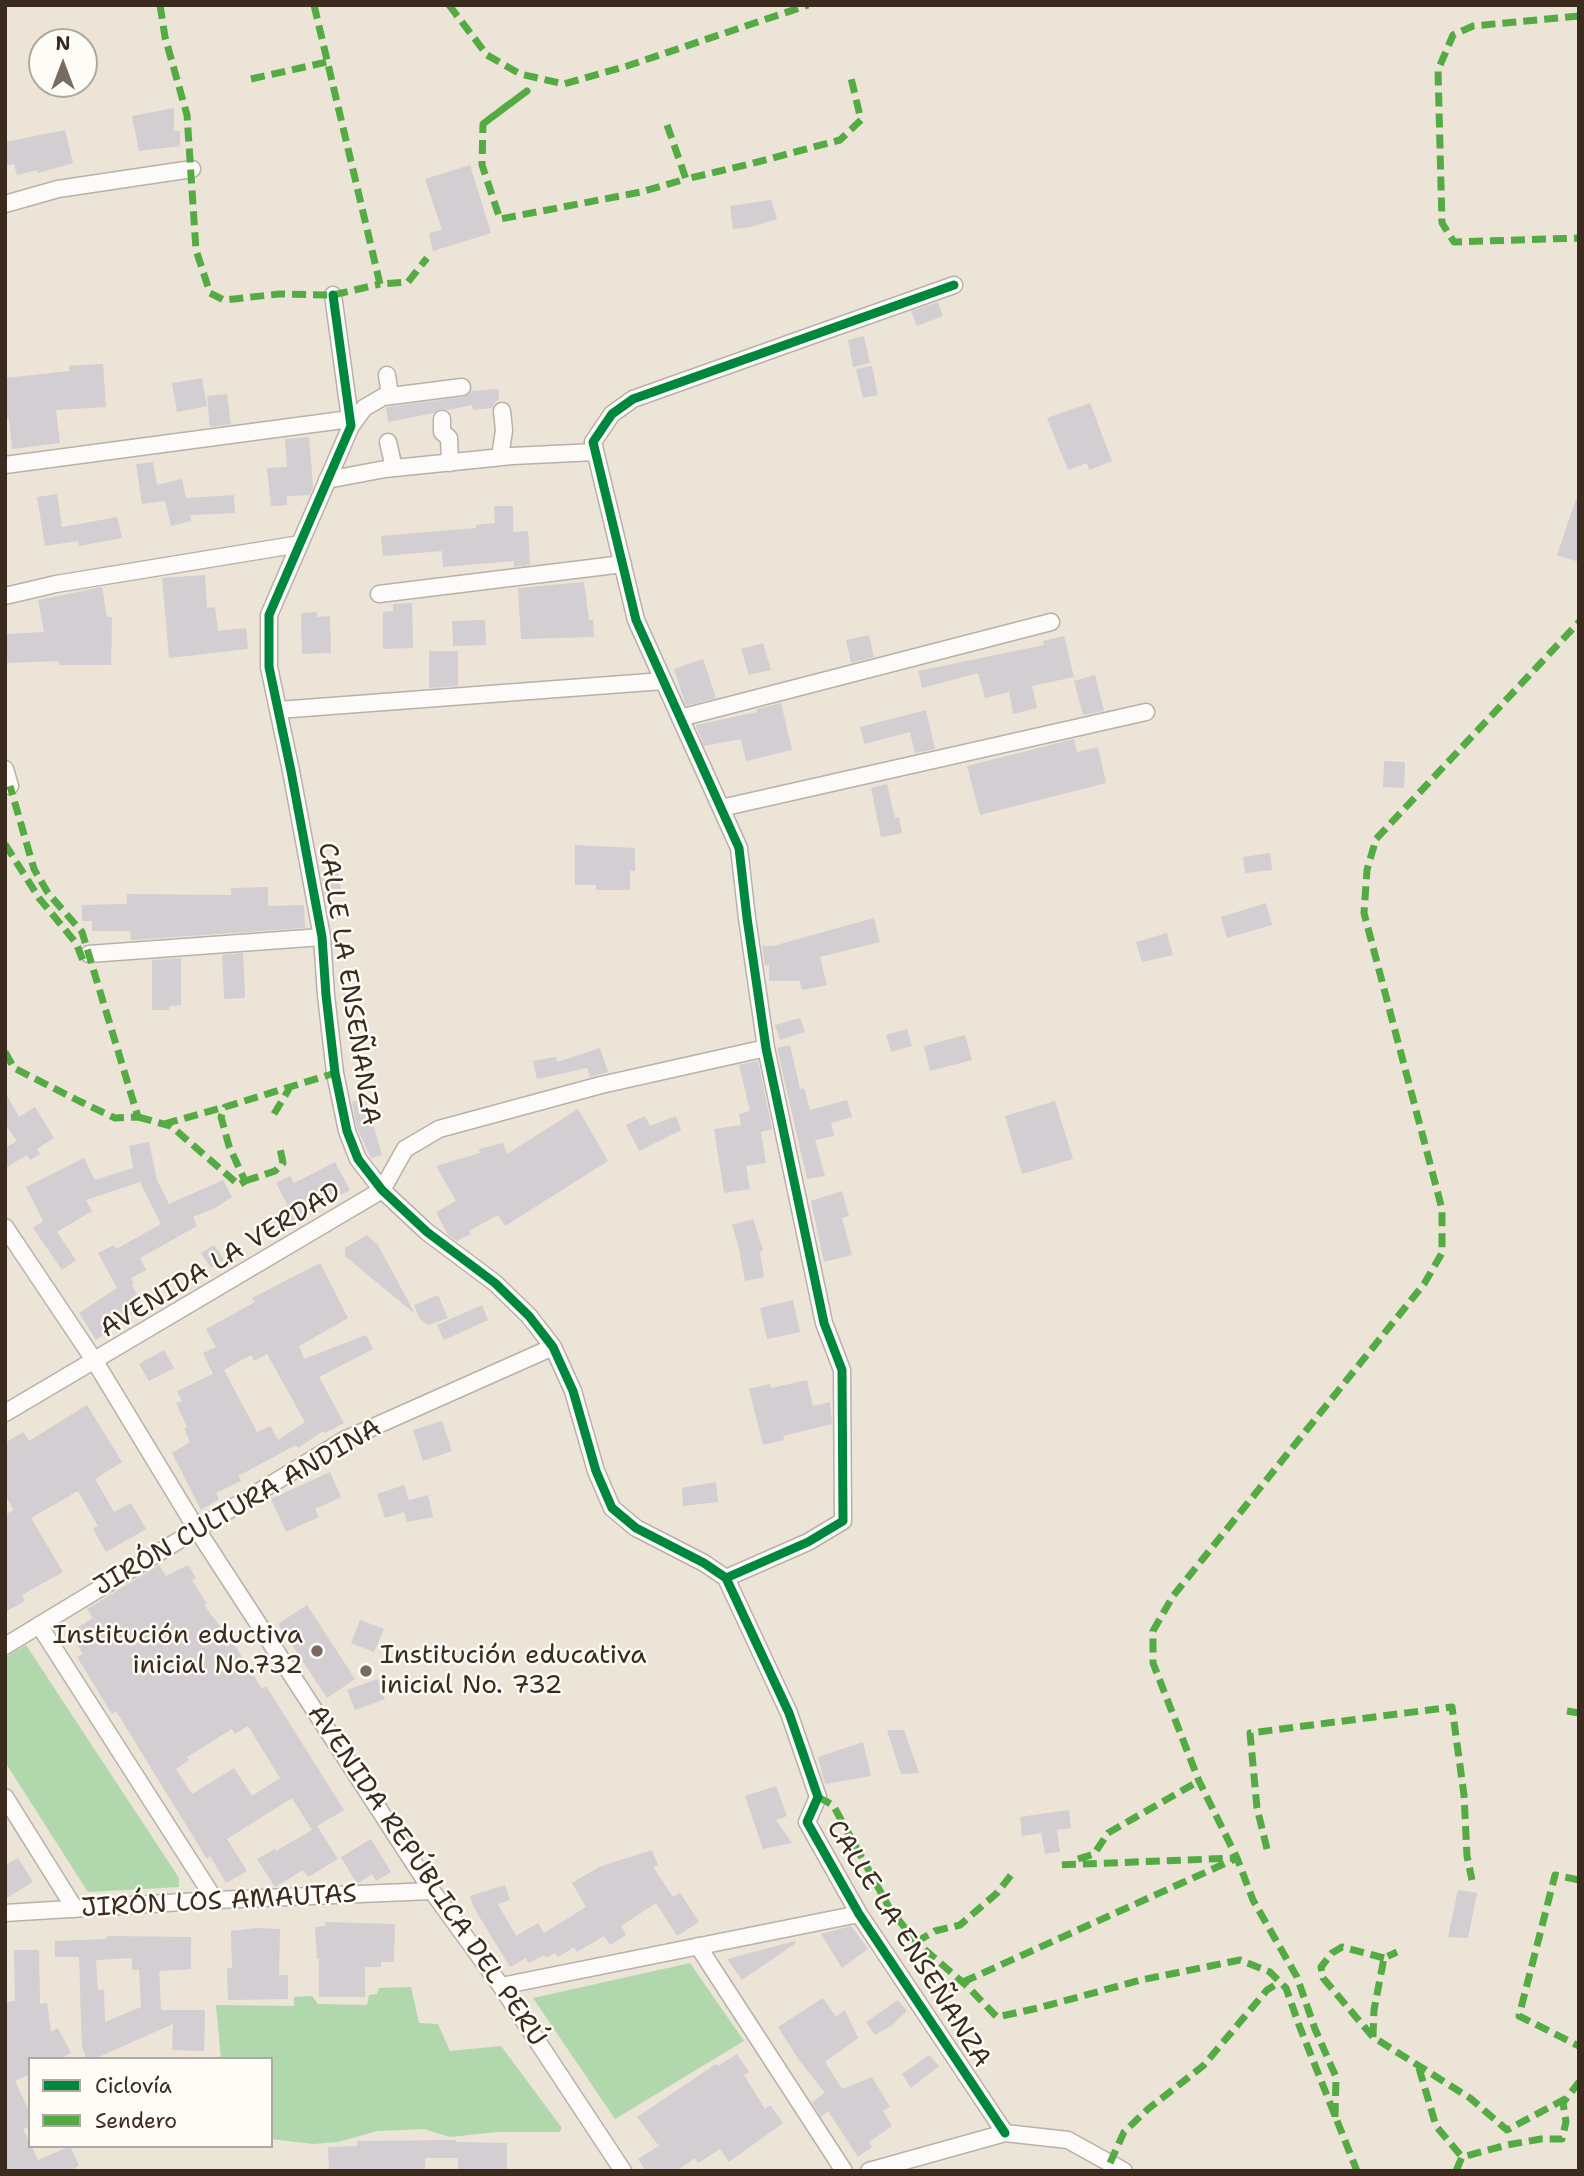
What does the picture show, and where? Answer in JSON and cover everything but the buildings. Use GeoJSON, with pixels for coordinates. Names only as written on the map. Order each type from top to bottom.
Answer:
{"type":"FeatureCollection","features":[{"type":"Feature","properties":{"kind":"street"},"geometry":{"type":"LineString","coordinates":[[5,204],[58,189],[192,169]]}},
{"type":"Feature","properties":{"kind":"street"},"geometry":{"type":"LineString","coordinates":[[726,1578],[808,1542],[843,1521],[842,1370],[824,1323],[766,1048],[739,848],[636,620],[593,442],[611,414],[633,399],[954,285]]}},
{"type":"Feature","properties":{"kind":"street"},"geometry":{"type":"LineString","coordinates":[[333,295],[350,422]]}},
{"type":"Feature","properties":{"kind":"street"},"geometry":{"type":"LineString","coordinates":[[387,375],[390,396]]}},
{"type":"Feature","properties":{"kind":"street"},"geometry":{"type":"LineString","coordinates":[[5,465],[350,422],[364,408],[383,397],[462,387]]}},
{"type":"Feature","properties":{"kind":"street"},"geometry":{"type":"LineString","coordinates":[[500,457],[504,430],[502,411]]}},
{"type":"Feature","properties":{"kind":"street"},"geometry":{"type":"LineString","coordinates":[[442,419],[442,432],[449,438],[450,463]]}},
{"type":"Feature","properties":{"kind":"street","name":"CALLE LA ENSEÑANZA"},"geometry":{"type":"LineString","coordinates":[[350,422],[269,615],[269,667],[322,937],[334,1060],[347,1131],[358,1159],[382,1190],[428,1232],[495,1283],[529,1316],[553,1347],[573,1391],[596,1471],[612,1508],[636,1528],[704,1563],[726,1578],[789,1713],[818,1797],[807,1822],[859,1914],[1005,2133]]}},
{"type":"Feature","properties":{"kind":"street"},"geometry":{"type":"LineString","coordinates":[[387,442],[394,468]]}},
{"type":"Feature","properties":{"kind":"street"},"geometry":{"type":"LineString","coordinates":[[327,480],[394,468],[500,457],[595,452]]}},
{"type":"Feature","properties":{"kind":"street"},"geometry":{"type":"LineString","coordinates":[[5,596],[56,584],[300,544]]}},
{"type":"Feature","properties":{"kind":"street"},"geometry":{"type":"LineString","coordinates":[[379,594],[622,564]]}},
{"type":"Feature","properties":{"kind":"street"},"geometry":{"type":"LineString","coordinates":[[680,718],[1051,622]]}},
{"type":"Feature","properties":{"kind":"street"},"geometry":{"type":"LineString","coordinates":[[278,709],[663,681]]}},
{"type":"Feature","properties":{"kind":"street"},"geometry":{"type":"LineString","coordinates":[[721,808],[1146,712]]}},
{"type":"Feature","properties":{"kind":"street"},"geometry":{"type":"LineString","coordinates":[[5,769],[10,786]]}},
{"type":"Feature","properties":{"kind":"street"},"geometry":{"type":"LineString","coordinates":[[89,954],[322,937]]}},
{"type":"Feature","properties":{"kind":"street","name":"AVENIDA LA VERDAD"},"geometry":{"type":"LineString","coordinates":[[5,1413],[382,1190],[405,1149],[439,1129],[601,1085],[766,1048]]}},
{"type":"Feature","properties":{"kind":"street","name":"AVENIDA REPÚBLICA DEL PERÚ"},"geometry":{"type":"LineString","coordinates":[[5,1227],[94,1360],[196,1528],[432,1891],[501,1986],[623,2171]]}},
{"type":"Feature","properties":{"kind":"street","name":"JIRÓN CULTURA ANDINA"},"geometry":{"type":"LineString","coordinates":[[5,1646],[344,1440],[553,1347]]}},
{"type":"Feature","properties":{"kind":"street"},"geometry":{"type":"LineString","coordinates":[[39,1625],[215,1900]]}},
{"type":"Feature","properties":{"kind":"street"},"geometry":{"type":"LineString","coordinates":[[5,1797],[75,1909]]}},
{"type":"Feature","properties":{"kind":"street","name":"JIRÓN LOS AMAUTAS"},"geometry":{"type":"LineString","coordinates":[[5,1913],[215,1900],[432,1891]]}},
{"type":"Feature","properties":{"kind":"street"},"geometry":{"type":"LineString","coordinates":[[501,1986],[859,1914]]}},
{"type":"Feature","properties":{"kind":"street"},"geometry":{"type":"LineString","coordinates":[[698,1946],[844,2171]]}},
{"type":"Feature","properties":{"kind":"street"},"geometry":{"type":"LineString","coordinates":[[869,2171],[1005,2133],[1068,2140],[1124,2171]]}},
{"type":"Feature","properties":{"kind":"green space"},"geometry":{"type":"Polygon","coordinates":[[[26,1645],[179,1878],[179,1887],[88,1892],[5,1762],[5,1657],[26,1645]]]}},
{"type":"Feature","properties":{"kind":"green space"},"geometry":{"type":"Polygon","coordinates":[[[690,1963],[744,2041],[615,2119],[533,1998],[690,1963]]]}},
{"type":"Feature","properties":{"kind":"green space"},"geometry":{"type":"Polygon","coordinates":[[[411,1987],[419,2023],[438,2024],[450,2051],[501,2046],[562,2128],[559,2132],[497,2132],[450,2137],[424,2129],[377,2131],[338,2142],[313,2144],[273,2139],[273,2057],[221,2057],[216,2005],[294,2006],[294,1997],[312,1996],[318,2004],[367,2005],[369,1995],[377,1994],[379,1988],[411,1987]]]}},
{"type":"Feature","properties":{"kind":"marked path"},"geometry":{"type":"LineString","coordinates":[[160,5],[165,37],[187,115],[196,250],[210,293],[224,300],[279,294],[333,295],[380,284]]}},
{"type":"Feature","properties":{"kind":"marked path"},"geometry":{"type":"LineString","coordinates":[[314,5],[380,284],[408,282],[427,258]]}},
{"type":"Feature","properties":{"kind":"marked path"},"geometry":{"type":"LineString","coordinates":[[449,5],[487,55],[520,74],[564,84],[627,66],[808,5]]}},
{"type":"Feature","properties":{"kind":"marked path"},"geometry":{"type":"LineString","coordinates":[[1579,16],[1473,26],[1453,35],[1438,70],[1442,223],[1454,242],[1579,238]]}},
{"type":"Feature","properties":{"kind":"marked path"},"geometry":{"type":"LineString","coordinates":[[251,79],[327,62]]}},
{"type":"Feature","properties":{"kind":"marked path"},"geometry":{"type":"LineString","coordinates":[[667,125],[686,179],[750,164],[840,140],[861,120],[851,78]]}},
{"type":"Feature","properties":{"kind":"marked path"},"geometry":{"type":"LineString","coordinates":[[483,124],[492,117],[527,91],[483,124],[482,165],[500,219],[641,192],[686,179]]}},
{"type":"Feature","properties":{"kind":"marked path"},"geometry":{"type":"LineString","coordinates":[[1335,2117],[1336,2077],[1315,2029],[1297,1977],[1253,1900],[1237,1858],[1199,1781],[1153,1663],[1153,1631],[1173,1596],[1424,1284],[1442,1253],[1442,1209],[1364,913],[1367,870],[1376,839],[1579,622]]}},
{"type":"Feature","properties":{"kind":"marked path"},"geometry":{"type":"LineString","coordinates":[[5,1052],[14,1068],[79,1101],[115,1118],[138,1117],[82,932],[48,893],[34,869],[10,786]]}},
{"type":"Feature","properties":{"kind":"marked path"},"geometry":{"type":"LineString","coordinates":[[5,844],[39,898],[76,943],[84,963]]}},
{"type":"Feature","properties":{"kind":"marked path"},"geometry":{"type":"LineString","coordinates":[[138,1117],[171,1126],[239,1185],[245,1181],[229,1146],[221,1117],[225,1107],[335,1073]]}},
{"type":"Feature","properties":{"kind":"marked path"},"geometry":{"type":"LineString","coordinates":[[274,1114],[289,1089]]}},
{"type":"Feature","properties":{"kind":"marked path"},"geometry":{"type":"LineString","coordinates":[[164,1124],[225,1107]]}},
{"type":"Feature","properties":{"kind":"marked path"},"geometry":{"type":"LineString","coordinates":[[245,1181],[275,1171],[283,1163],[280,1148]]}},
{"type":"Feature","properties":{"kind":"marked path"},"geometry":{"type":"LineString","coordinates":[[1267,1849],[1257,1808],[1250,1733],[1452,1707],[1464,1795],[1467,1856],[1472,1880]]}},
{"type":"Feature","properties":{"kind":"marked path"},"geometry":{"type":"LineString","coordinates":[[1567,1711],[1579,1713]]}},
{"type":"Feature","properties":{"kind":"marked path"},"geometry":{"type":"LineString","coordinates":[[1078,1859],[1094,1854],[1108,1833],[1199,1781]]}},
{"type":"Feature","properties":{"kind":"marked path"},"geometry":{"type":"LineString","coordinates":[[818,1797],[833,1805],[890,1909],[916,1942],[967,1986],[997,2017],[1141,1980],[1240,1960],[1270,1972],[1286,1988],[1357,2171]]}},
{"type":"Feature","properties":{"kind":"marked path"},"geometry":{"type":"LineString","coordinates":[[963,1982],[1237,1858],[1058,1865]]}},
{"type":"Feature","properties":{"kind":"marked path"},"geometry":{"type":"LineString","coordinates":[[916,1942],[935,1931],[960,1925],[997,1893],[1011,1875]]}},
{"type":"Feature","properties":{"kind":"marked path"},"geometry":{"type":"LineString","coordinates":[[1579,1880],[1555,1875],[1519,2016],[1579,2046]]}},
{"type":"Feature","properties":{"kind":"marked path"},"geometry":{"type":"LineString","coordinates":[[1384,1958],[1342,1947],[1332,1953],[1321,1967],[1323,1978],[1373,2037],[1470,2098],[1507,2130],[1565,2099]]}},
{"type":"Feature","properties":{"kind":"marked path"},"geometry":{"type":"LineString","coordinates":[[1373,2037],[1374,2010],[1384,1958],[1397,1952]]}},
{"type":"Feature","properties":{"kind":"marked path"},"geometry":{"type":"LineString","coordinates":[[1110,2163],[1124,2132],[1148,2109],[1203,2066],[1267,1990],[1280,1982]]}},
{"type":"Feature","properties":{"kind":"marked path"},"geometry":{"type":"LineString","coordinates":[[1419,2068],[1436,2126],[1462,2157]]}},
{"type":"Feature","properties":{"kind":"marked path"},"geometry":{"type":"LineString","coordinates":[[1456,2171],[1462,2157],[1507,2145],[1541,2139],[1562,2139],[1566,2122],[1563,2103],[1579,2082]]}},
{"type":"Feature","properties":{"kind":"cycle path"},"geometry":{"type":"LineString","coordinates":[[726,1578],[808,1542],[843,1521],[842,1370],[824,1323],[766,1048],[739,848],[636,620],[593,442],[612,414],[633,399],[954,285]]}},
{"type":"Feature","properties":{"kind":"cycle path"},"geometry":{"type":"LineString","coordinates":[[333,295],[351,426],[269,615],[269,667],[322,937],[335,1073],[347,1131],[358,1159],[382,1190],[427,1232],[495,1283],[529,1316],[553,1347],[573,1391],[596,1471],[612,1508],[636,1528],[704,1563],[726,1578],[789,1713],[818,1797],[807,1822],[859,1914],[1005,2133]]}},
{"type":"Feature","properties":{"kind":"place","name":"Institución eductiva inicial No.732"},"geometry":{"type":"Point","coordinates":[317,1651]}},
{"type":"Feature","properties":{"kind":"place","name":"Institución educativa inicial No. 732"},"geometry":{"type":"Point","coordinates":[366,1671]}}]}
